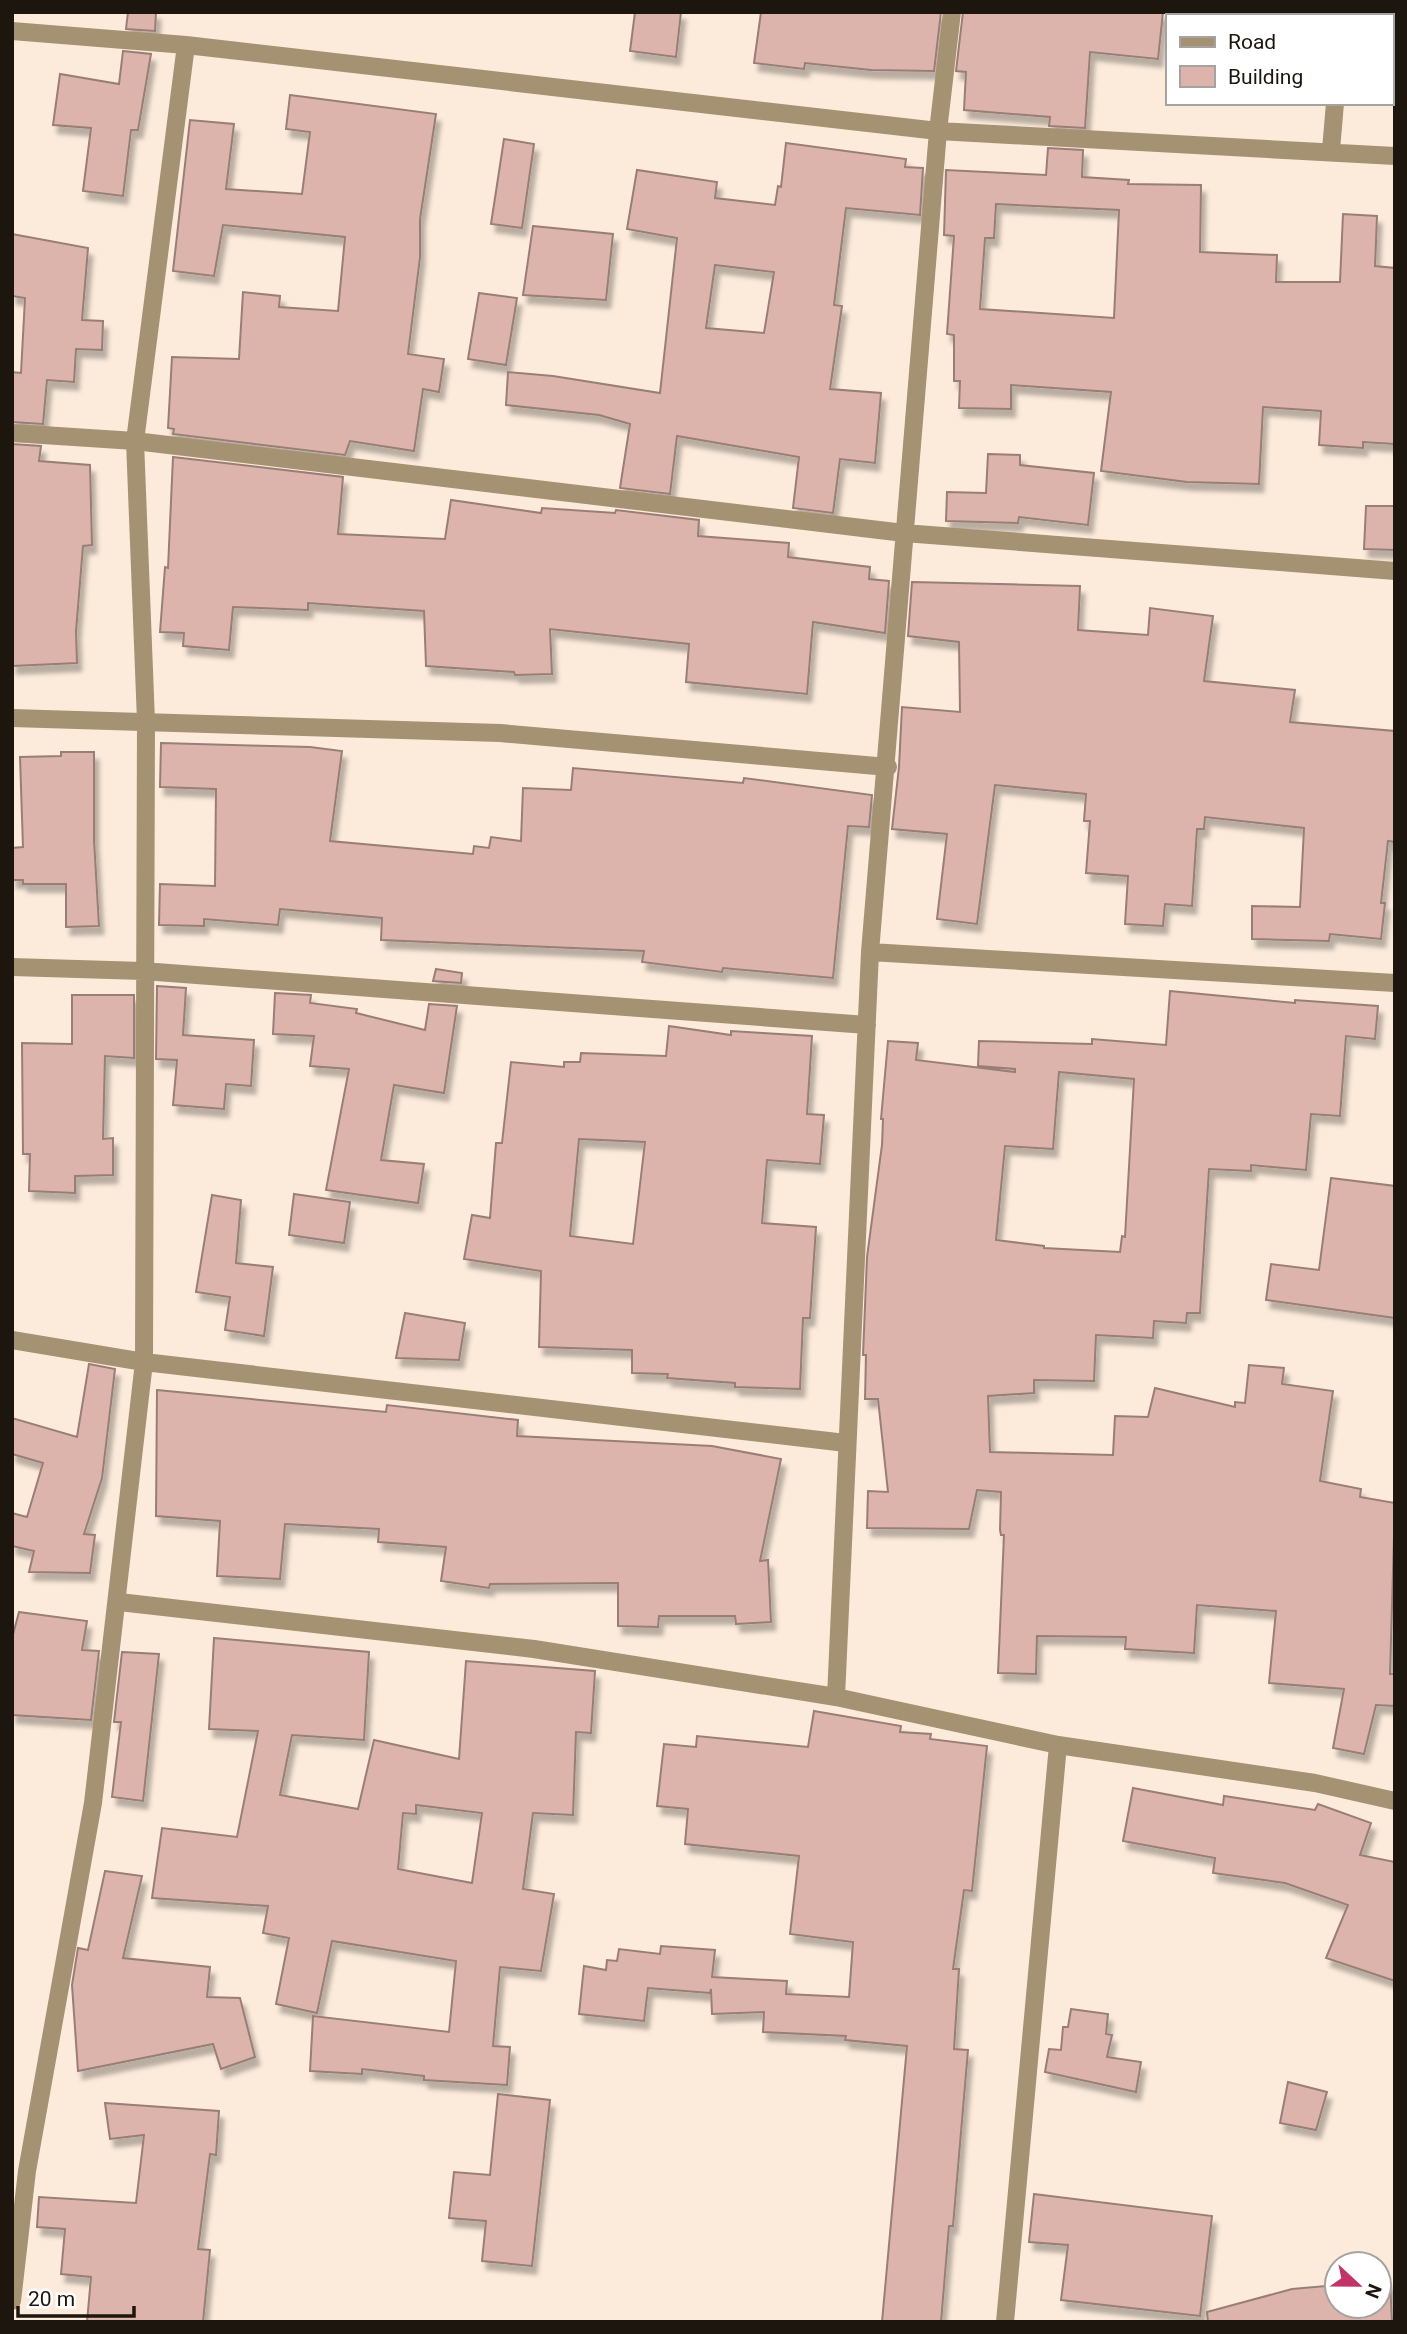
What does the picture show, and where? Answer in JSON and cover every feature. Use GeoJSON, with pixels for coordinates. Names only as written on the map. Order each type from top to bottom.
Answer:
{"type":"FeatureCollection","features":[{"type":"Feature","properties":{"kind":"street"},"geometry":{"type":"LineString","coordinates":[[836,1697],[870,952],[888,766],[904,533],[938,131],[952,12]]}},
{"type":"Feature","properties":{"kind":"street"},"geometry":{"type":"LineString","coordinates":[[12,30],[186,45],[938,131],[1331,150],[1395,156]]}},
{"type":"Feature","properties":{"kind":"street"},"geometry":{"type":"LineString","coordinates":[[12,2301],[27,2171],[93,1803],[119,1602],[145,1362],[146,721],[135,441],[186,45]]}},
{"type":"Feature","properties":{"kind":"street"},"geometry":{"type":"LineString","coordinates":[[1331,150],[1335,105]]}},
{"type":"Feature","properties":{"kind":"street"},"geometry":{"type":"LineString","coordinates":[[12,433],[135,441],[904,533],[1395,571]]}},
{"type":"Feature","properties":{"kind":"street"},"geometry":{"type":"LineString","coordinates":[[12,718],[500,733],[888,766]]}},
{"type":"Feature","properties":{"kind":"street"},"geometry":{"type":"LineString","coordinates":[[870,952],[1395,983]]}},
{"type":"Feature","properties":{"kind":"street"},"geometry":{"type":"LineString","coordinates":[[12,967],[144,971],[867,1025]]}},
{"type":"Feature","properties":{"kind":"street"},"geometry":{"type":"LineString","coordinates":[[12,1340],[145,1362],[846,1443]]}},
{"type":"Feature","properties":{"kind":"street"},"geometry":{"type":"LineString","coordinates":[[119,1602],[534,1648],[836,1697],[1058,1745],[1315,1783],[1395,1801]]}},
{"type":"Feature","properties":{"kind":"street"},"geometry":{"type":"LineString","coordinates":[[1004,2322],[1058,1745]]}},
{"type":"Feature","properties":{"kind":"building"},"geometry":{"type":"Polygon","coordinates":[[[128,12],[156,12],[155,31],[126,29],[128,12]]]}},
{"type":"Feature","properties":{"kind":"building"},"geometry":{"type":"Polygon","coordinates":[[[635,12],[681,12],[676,57],[630,51],[635,12]]]}},
{"type":"Feature","properties":{"kind":"building"},"geometry":{"type":"Polygon","coordinates":[[[761,12],[941,12],[934,71],[871,70],[805,63],[804,69],[754,63],[761,12]]]}},
{"type":"Feature","properties":{"kind":"building"},"geometry":{"type":"Polygon","coordinates":[[[963,12],[1163,12],[1158,59],[1090,52],[1085,128],[1049,126],[1050,117],[964,110],[966,72],[956,71],[963,12]]]}},
{"type":"Feature","properties":{"kind":"building"},"geometry":{"type":"Polygon","coordinates":[[[123,51],[151,54],[138,130],[131,130],[123,196],[83,191],[91,128],[53,125],[60,74],[119,84],[123,51]]]}},
{"type":"Feature","properties":{"kind":"building"},"geometry":{"type":"Polygon","coordinates":[[[290,95],[436,114],[420,219],[420,257],[408,354],[444,359],[439,392],[423,389],[414,451],[350,441],[345,455],[173,434],[174,429],[168,428],[172,357],[239,359],[243,292],[280,296],[279,307],[338,311],[345,237],[223,225],[214,276],[173,271],[190,120],[234,124],[226,189],[302,194],[310,132],[286,129],[290,95]]]}},
{"type":"Feature","properties":{"kind":"building"},"geometry":{"type":"Polygon","coordinates":[[[504,139],[534,144],[522,228],[491,224],[504,139]]]}},
{"type":"Feature","properties":{"kind":"building"},"geometry":{"type":"Polygon","coordinates":[[[786,143],[906,159],[905,167],[923,168],[920,215],[846,208],[834,305],[842,306],[830,389],[881,393],[875,463],[840,459],[833,513],[793,508],[799,457],[677,436],[670,494],[620,488],[630,424],[599,415],[506,405],[508,372],[553,376],[660,393],[677,238],[627,229],[637,170],[717,182],[715,198],[775,205],[778,186],[781,187],[786,143]],[[715,265],[706,328],[764,333],[774,272],[715,265]]]}},
{"type":"Feature","properties":{"kind":"building"},"geometry":{"type":"Polygon","coordinates":[[[1048,148],[1083,150],[1082,177],[1129,180],[1128,184],[1201,185],[1200,252],[1277,255],[1276,282],[1340,282],[1343,214],[1377,216],[1375,266],[1395,268],[1395,444],[1363,442],[1363,448],[1319,445],[1321,411],[1263,407],[1259,484],[1187,482],[1101,471],[1111,392],[1011,385],[1011,409],[959,408],[960,381],[954,381],[954,335],[947,334],[954,236],[944,235],[946,170],[1046,175],[1048,148]],[[996,204],[994,238],[985,238],[980,309],[1114,318],[1119,210],[996,204]]]}},
{"type":"Feature","properties":{"kind":"building"},"geometry":{"type":"Polygon","coordinates":[[[533,226],[613,234],[606,300],[523,295],[533,226]]]}},
{"type":"Feature","properties":{"kind":"building"},"geometry":{"type":"Polygon","coordinates":[[[12,234],[88,248],[82,320],[103,321],[102,350],[76,349],[74,382],[47,380],[43,424],[12,422],[12,372],[21,373],[25,298],[12,296],[12,234]]]}},
{"type":"Feature","properties":{"kind":"building"},"geometry":{"type":"Polygon","coordinates":[[[479,293],[517,298],[506,365],[468,359],[479,293]]]}},
{"type":"Feature","properties":{"kind":"building"},"geometry":{"type":"Polygon","coordinates":[[[12,444],[41,446],[39,461],[90,465],[92,545],[83,546],[76,631],[77,663],[12,666],[12,444]]]}},
{"type":"Feature","properties":{"kind":"building"},"geometry":{"type":"Polygon","coordinates":[[[988,454],[1020,455],[1020,465],[1094,473],[1088,525],[1019,517],[1018,523],[946,521],[947,492],[986,493],[988,454]]]}},
{"type":"Feature","properties":{"kind":"building"},"geometry":{"type":"Polygon","coordinates":[[[173,457],[343,477],[338,534],[445,539],[451,500],[541,513],[542,508],[615,513],[616,510],[699,520],[698,536],[789,543],[788,557],[870,567],[869,579],[889,581],[885,633],[813,622],[807,694],[686,682],[689,644],[550,629],[552,674],[515,675],[514,672],[426,666],[424,611],[308,603],[308,610],[233,607],[229,650],[183,646],[184,633],[160,632],[165,567],[168,568],[173,457]]]}},
{"type":"Feature","properties":{"kind":"building"},"geometry":{"type":"Polygon","coordinates":[[[1366,506],[1395,506],[1395,550],[1364,549],[1366,506]]]}},
{"type":"Feature","properties":{"kind":"building"},"geometry":{"type":"Polygon","coordinates":[[[912,582],[1080,586],[1078,630],[1148,635],[1150,608],[1213,616],[1204,681],[1295,690],[1290,722],[1395,731],[1395,842],[1388,841],[1381,903],[1385,903],[1381,939],[1330,934],[1329,941],[1252,939],[1252,906],[1300,907],[1304,828],[1205,817],[1204,829],[1197,829],[1192,906],[1165,904],[1163,926],[1125,924],[1128,876],[1086,873],[1090,821],[1084,821],[1086,794],[995,785],[977,924],[937,919],[947,834],[892,829],[902,707],[960,712],[959,642],[908,636],[912,582]]]}},
{"type":"Feature","properties":{"kind":"building"},"geometry":{"type":"Polygon","coordinates":[[[161,743],[310,747],[342,751],[330,841],[473,854],[474,846],[489,848],[491,837],[521,841],[523,788],[571,790],[573,768],[743,783],[744,778],[872,795],[869,827],[848,826],[833,978],[723,968],[722,972],[642,962],[644,951],[381,940],[382,918],[280,909],[278,925],[204,919],[204,926],[159,925],[160,884],[215,886],[216,789],[160,787],[161,743]]]}},
{"type":"Feature","properties":{"kind":"building"},"geometry":{"type":"Polygon","coordinates":[[[61,752],[94,752],[94,840],[99,926],[66,927],[66,884],[23,884],[23,880],[12,880],[12,848],[23,847],[20,757],[61,756],[61,752]]]}},
{"type":"Feature","properties":{"kind":"building"},"geometry":{"type":"Polygon","coordinates":[[[436,969],[462,973],[461,983],[433,981],[436,969]]]}},
{"type":"Feature","properties":{"kind":"building"},"geometry":{"type":"Polygon","coordinates":[[[157,986],[186,988],[183,1035],[254,1040],[251,1086],[226,1084],[224,1109],[173,1105],[177,1060],[156,1059],[157,986]]]}},
{"type":"Feature","properties":{"kind":"building"},"geometry":{"type":"Polygon","coordinates":[[[1170,991],[1295,1003],[1295,1000],[1378,1006],[1375,1039],[1346,1036],[1340,1116],[1311,1114],[1306,1170],[1251,1165],[1251,1171],[1209,1169],[1200,1313],[1187,1313],[1186,1323],[1154,1321],[1153,1338],[1096,1335],[1094,1381],[1034,1380],[1034,1393],[988,1396],[990,1452],[1113,1455],[1115,1416],[1148,1417],[1155,1388],[1235,1407],[1235,1402],[1245,1403],[1249,1365],[1284,1368],[1282,1384],[1333,1391],[1320,1481],[1361,1489],[1360,1497],[1395,1503],[1390,1674],[1395,1674],[1395,1706],[1376,1705],[1364,1754],[1333,1748],[1344,1689],[1269,1683],[1276,1611],[1197,1605],[1194,1653],[1125,1649],[1126,1637],[1037,1636],[1036,1674],[998,1673],[1004,1535],[1001,1535],[1000,1530],[1001,1492],[977,1490],[969,1529],[867,1528],[868,1491],[888,1492],[878,1399],[865,1399],[866,1355],[863,1355],[867,1257],[882,1145],[881,1119],[888,1041],[918,1043],[916,1060],[1015,1072],[1015,1069],[978,1066],[979,1041],[1092,1044],[1092,1039],[1166,1045],[1170,991]],[[1059,1072],[1053,1149],[1005,1146],[996,1240],[1044,1248],[1120,1252],[1122,1236],[1125,1237],[1134,1079],[1059,1072]]]}},
{"type":"Feature","properties":{"kind":"building"},"geometry":{"type":"Polygon","coordinates":[[[275,993],[311,995],[310,1003],[357,1009],[356,1013],[425,1030],[429,1004],[457,1006],[444,1093],[394,1085],[381,1160],[424,1164],[418,1203],[326,1190],[349,1069],[310,1066],[314,1036],[273,1034],[275,993]]]}},
{"type":"Feature","properties":{"kind":"building"},"geometry":{"type":"Polygon","coordinates":[[[72,995],[134,995],[134,1058],[105,1056],[103,1139],[113,1138],[113,1175],[75,1176],[75,1193],[29,1191],[30,1154],[23,1154],[22,1043],[72,1044],[72,995]]]}},
{"type":"Feature","properties":{"kind":"building"},"geometry":{"type":"Polygon","coordinates":[[[669,1026],[731,1035],[731,1031],[812,1036],[807,1114],[824,1115],[820,1164],[767,1160],[762,1223],[816,1227],[810,1318],[803,1318],[800,1389],[735,1387],[735,1383],[667,1378],[668,1374],[632,1373],[632,1350],[539,1347],[541,1271],[464,1259],[472,1215],[490,1218],[496,1143],[502,1143],[511,1062],[564,1067],[564,1062],[580,1062],[581,1053],[666,1056],[669,1026]],[[579,1139],[570,1236],[633,1244],[645,1142],[579,1139]]]}},
{"type":"Feature","properties":{"kind":"building"},"geometry":{"type":"Polygon","coordinates":[[[1331,1178],[1395,1186],[1395,1318],[1266,1300],[1271,1264],[1319,1270],[1331,1178]]]}},
{"type":"Feature","properties":{"kind":"building"},"geometry":{"type":"Polygon","coordinates":[[[294,1194],[350,1202],[344,1243],[289,1235],[294,1194]]]}},
{"type":"Feature","properties":{"kind":"building"},"geometry":{"type":"Polygon","coordinates":[[[212,1195],[241,1200],[236,1263],[273,1267],[264,1336],[225,1330],[230,1297],[196,1292],[212,1195]]]}},
{"type":"Feature","properties":{"kind":"building"},"geometry":{"type":"Polygon","coordinates":[[[405,1313],[465,1323],[459,1360],[396,1358],[405,1313]]]}},
{"type":"Feature","properties":{"kind":"building"},"geometry":{"type":"Polygon","coordinates":[[[89,1364],[115,1369],[102,1478],[84,1534],[95,1535],[90,1573],[29,1572],[34,1551],[12,1546],[12,1513],[27,1517],[43,1463],[12,1454],[12,1418],[77,1437],[89,1364]]]}},
{"type":"Feature","properties":{"kind":"building"},"geometry":{"type":"Polygon","coordinates":[[[157,1390],[386,1412],[387,1405],[518,1420],[517,1436],[712,1446],[781,1459],[760,1561],[768,1560],[771,1622],[736,1624],[735,1616],[659,1616],[658,1627],[618,1626],[618,1583],[490,1584],[489,1588],[441,1581],[446,1547],[378,1542],[379,1529],[285,1524],[280,1579],[217,1576],[220,1521],[156,1516],[157,1390]]]}},
{"type":"Feature","properties":{"kind":"building"},"geometry":{"type":"Polygon","coordinates":[[[19,1612],[87,1621],[82,1650],[99,1651],[91,1720],[12,1715],[12,1638],[19,1612]]]}},
{"type":"Feature","properties":{"kind":"building"},"geometry":{"type":"Polygon","coordinates":[[[214,1638],[369,1652],[364,1740],[292,1735],[280,1795],[358,1809],[374,1740],[459,1759],[466,1661],[595,1671],[591,1733],[576,1732],[573,1815],[533,1813],[523,1889],[554,1894],[541,1971],[500,1967],[493,2046],[510,2047],[507,2085],[424,2080],[424,2076],[362,2069],[362,2074],[310,2071],[313,2016],[449,2032],[456,1961],[332,1941],[317,2013],[276,2004],[289,1938],[263,1933],[268,1906],[152,1898],[162,1828],[237,1837],[258,1731],[209,1729],[214,1638]],[[416,1805],[416,1814],[403,1813],[398,1869],[472,1883],[482,1813],[416,1805]]]}},
{"type":"Feature","properties":{"kind":"building"},"geometry":{"type":"Polygon","coordinates":[[[122,1652],[159,1654],[143,1801],[112,1797],[121,1722],[114,1722],[122,1652]]]}},
{"type":"Feature","properties":{"kind":"building"},"geometry":{"type":"Polygon","coordinates":[[[814,1711],[901,1726],[900,1732],[931,1734],[930,1739],[987,1746],[972,1891],[964,1890],[953,1969],[959,1969],[954,2049],[968,2050],[953,2226],[949,2226],[941,2322],[882,2322],[907,2046],[845,2040],[846,2036],[763,2032],[764,2012],[712,2014],[711,1989],[710,1993],[648,1988],[644,2021],[579,2014],[584,1966],[606,1970],[607,1960],[617,1961],[619,1949],[660,1954],[661,1946],[715,1950],[712,1977],[787,1981],[786,1994],[849,1997],[853,1942],[790,1934],[799,1856],[685,1844],[688,1809],[657,1806],[664,1744],[696,1747],[697,1736],[808,1747],[814,1711]]]}},
{"type":"Feature","properties":{"kind":"building"},"geometry":{"type":"Polygon","coordinates":[[[1133,1788],[1223,1805],[1224,1796],[1315,1810],[1318,1804],[1371,1823],[1360,1855],[1395,1862],[1395,1981],[1326,1958],[1348,1905],[1285,1883],[1213,1873],[1215,1858],[1123,1841],[1133,1788]]]}},
{"type":"Feature","properties":{"kind":"building"},"geometry":{"type":"Polygon","coordinates":[[[105,1871],[142,1876],[123,1958],[210,1967],[207,1997],[240,1998],[255,2057],[221,2069],[213,2044],[78,2071],[72,1985],[78,1948],[88,1950],[105,1871]]]}},
{"type":"Feature","properties":{"kind":"building"},"geometry":{"type":"Polygon","coordinates":[[[1071,2009],[1108,2014],[1106,2034],[1112,2035],[1107,2057],[1141,2062],[1136,2092],[1045,2072],[1049,2049],[1061,2050],[1063,2027],[1068,2027],[1071,2009]]]}},
{"type":"Feature","properties":{"kind":"building"},"geometry":{"type":"Polygon","coordinates":[[[1288,2082],[1327,2092],[1316,2130],[1280,2123],[1288,2082]]]}},
{"type":"Feature","properties":{"kind":"building"},"geometry":{"type":"Polygon","coordinates":[[[498,2094],[550,2100],[532,2266],[482,2261],[486,2221],[449,2218],[454,2172],[490,2175],[498,2094]]]}},
{"type":"Feature","properties":{"kind":"building"},"geometry":{"type":"Polygon","coordinates":[[[105,2103],[219,2111],[216,2155],[210,2154],[198,2249],[210,2250],[203,2322],[87,2322],[91,2277],[61,2274],[65,2229],[37,2227],[39,2197],[136,2203],[144,2135],[110,2139],[105,2103]]]}},
{"type":"Feature","properties":{"kind":"building"},"geometry":{"type":"Polygon","coordinates":[[[1034,2194],[1212,2216],[1200,2316],[1061,2300],[1068,2245],[1029,2242],[1034,2194]]]}},
{"type":"Feature","properties":{"kind":"building"},"geometry":{"type":"Polygon","coordinates":[[[1323,2286],[1323,2320],[1392,2322],[1208,2322],[1207,2312],[1292,2289],[1323,2286]]]}}]}
